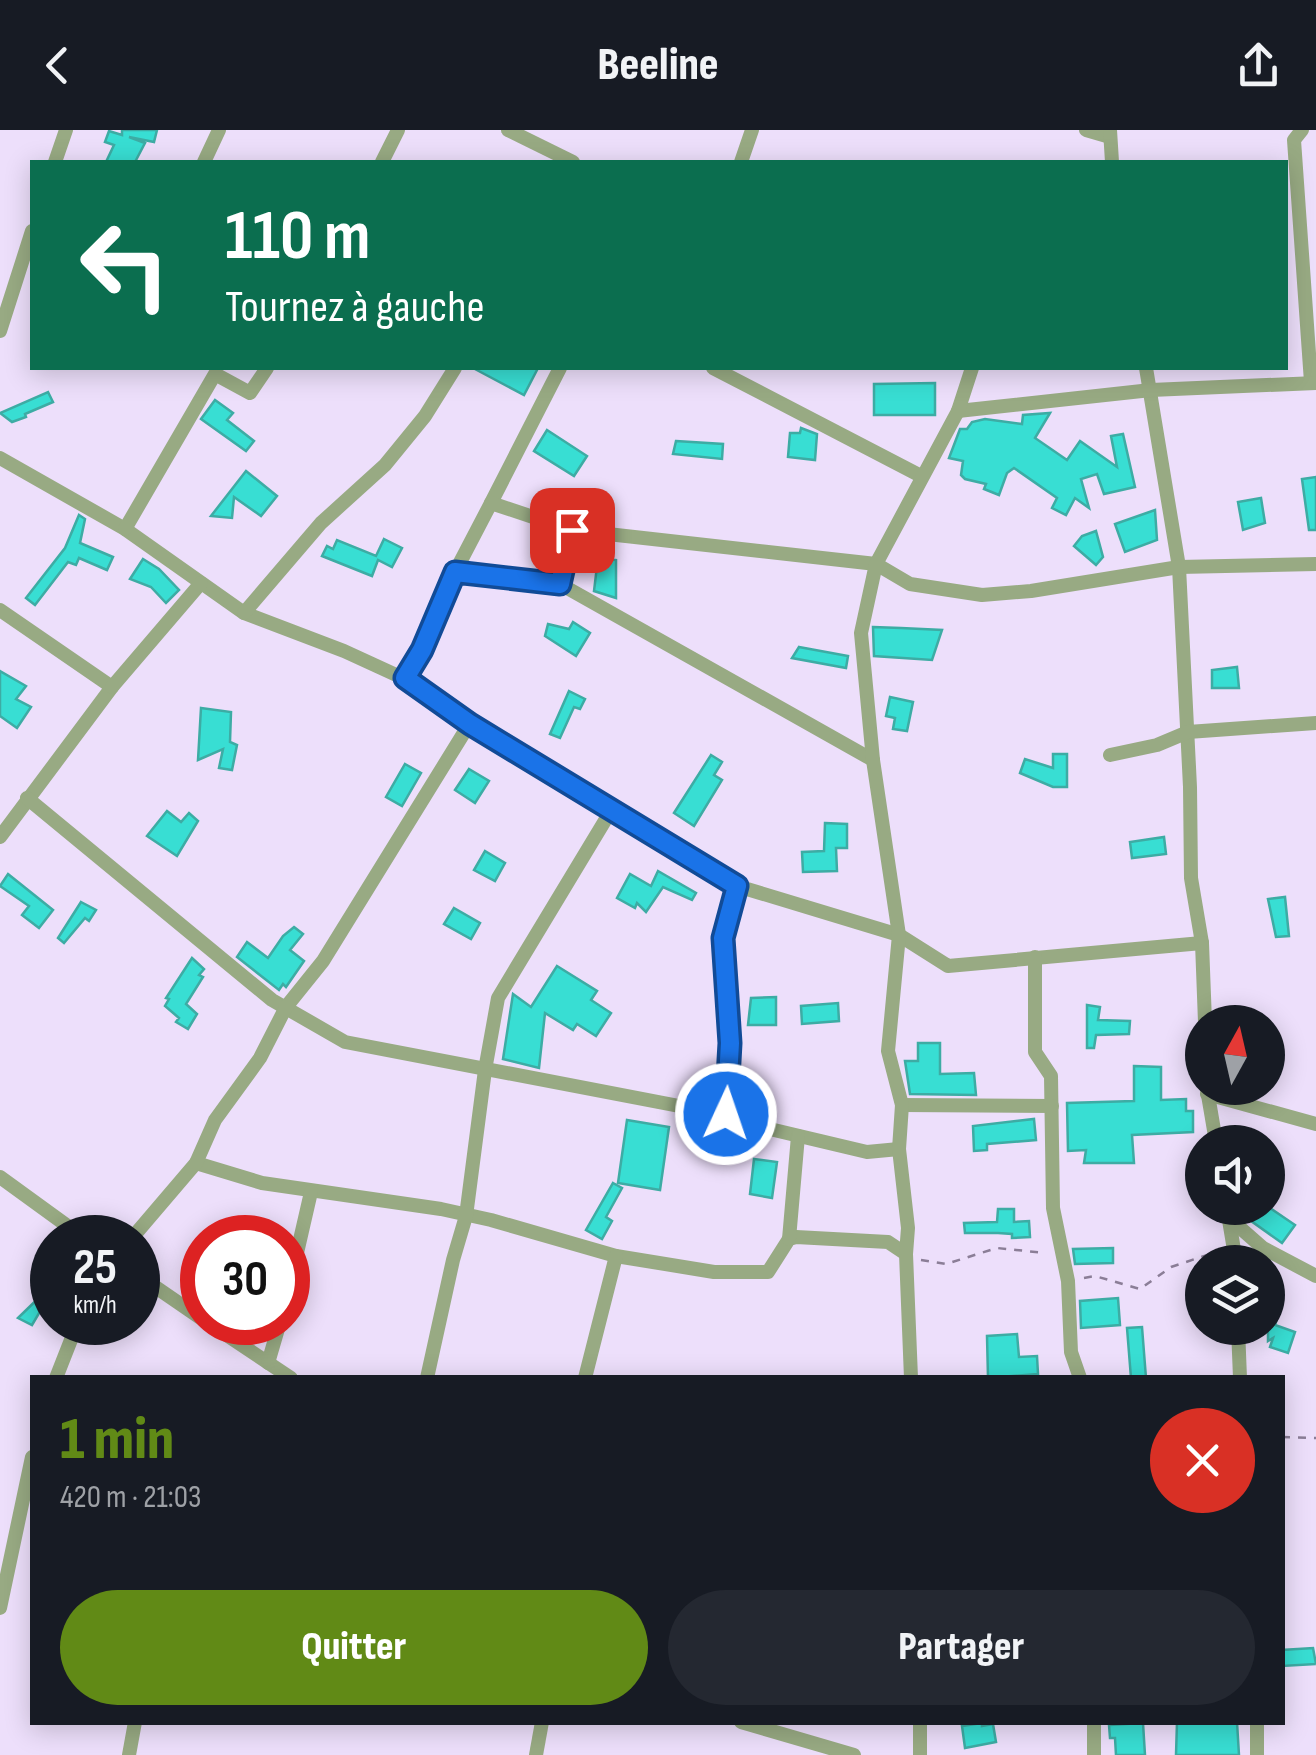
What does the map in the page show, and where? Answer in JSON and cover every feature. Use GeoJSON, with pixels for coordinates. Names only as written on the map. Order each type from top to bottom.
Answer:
{"type":"FeatureCollection","features":[{"type":"Feature","properties":{"kind":"street"},"geometry":{"type":"LineString","coordinates":[[56,160],[66,130]]}},
{"type":"Feature","properties":{"kind":"street"},"geometry":{"type":"LineString","coordinates":[[205,160],[219,130]]}},
{"type":"Feature","properties":{"kind":"street"},"geometry":{"type":"LineString","coordinates":[[383,160],[398,130]]}},
{"type":"Feature","properties":{"kind":"street"},"geometry":{"type":"LineString","coordinates":[[508,130],[567,160]]}},
{"type":"Feature","properties":{"kind":"street"},"geometry":{"type":"LineString","coordinates":[[742,160],[752,130]]}},
{"type":"Feature","properties":{"kind":"street"},"geometry":{"type":"LineString","coordinates":[[1086,130],[1110,134],[1112,160]]}},
{"type":"Feature","properties":{"kind":"street"},"geometry":{"type":"LineString","coordinates":[[958,410],[1151,390],[1314,382],[1309,222],[1291,197],[1294,140],[1302,130]]}},
{"type":"Feature","properties":{"kind":"street"},"geometry":{"type":"LineString","coordinates":[[0,331],[30,237]]}},
{"type":"Feature","properties":{"kind":"street"},"geometry":{"type":"LineString","coordinates":[[125,529],[215,374],[250,393],[266,370]]}},
{"type":"Feature","properties":{"kind":"street"},"geometry":{"type":"LineString","coordinates":[[244,613],[321,523],[385,465],[425,416],[455,370]]}},
{"type":"Feature","properties":{"kind":"street"},"geometry":{"type":"LineString","coordinates":[[405,678],[559,370]]}},
{"type":"Feature","properties":{"kind":"street"},"geometry":{"type":"LineString","coordinates":[[717,370],[921,476]]}},
{"type":"Feature","properties":{"kind":"street"},"geometry":{"type":"LineString","coordinates":[[911,1375],[908,1228],[899,1148],[902,1105],[888,1051],[899,935],[873,760],[861,633],[876,564],[958,410],[971,370]]}},
{"type":"Feature","properties":{"kind":"street"},"geometry":{"type":"LineString","coordinates":[[1146,370],[1178,567],[1188,732],[1191,878],[1202,943],[1204,1005]]}},
{"type":"Feature","properties":{"kind":"street"},"geometry":{"type":"LineString","coordinates":[[0,458],[125,529],[244,613],[405,678],[470,724],[737,886],[899,935],[948,966],[1202,943]]}},
{"type":"Feature","properties":{"kind":"street"},"geometry":{"type":"LineString","coordinates":[[492,503],[572,530],[876,564],[910,584],[982,595],[1178,567],[1316,564]]}},
{"type":"Feature","properties":{"kind":"street"},"geometry":{"type":"LineString","coordinates":[[560,584],[572,530]]}},
{"type":"Feature","properties":{"kind":"street"},"geometry":{"type":"LineString","coordinates":[[455,572],[560,584],[873,760]]}},
{"type":"Feature","properties":{"kind":"street"},"geometry":{"type":"LineString","coordinates":[[0,837],[112,687],[201,583]]}},
{"type":"Feature","properties":{"kind":"street"},"geometry":{"type":"LineString","coordinates":[[0,610],[112,687]]}},
{"type":"Feature","properties":{"kind":"street"},"geometry":{"type":"LineString","coordinates":[[1110,755],[1158,745],[1188,732],[1316,723]]}},
{"type":"Feature","properties":{"kind":"street"},"geometry":{"type":"LineString","coordinates":[[152,1215],[196,1163],[215,1120],[260,1058],[286,1007],[323,960],[470,724]]}},
{"type":"Feature","properties":{"kind":"street"},"geometry":{"type":"LineString","coordinates":[[27,798],[272,1000],[345,1042],[726,1114],[867,1152],[899,1148]]}},
{"type":"Feature","properties":{"kind":"street"},"geometry":{"type":"LineString","coordinates":[[429,1375],[466,1216],[484,1070],[498,998],[612,809]]}},
{"type":"Feature","properties":{"kind":"street"},"geometry":{"type":"LineString","coordinates":[[726,1114],[730,1043],[723,938],[737,886]]}},
{"type":"Feature","properties":{"kind":"street"},"geometry":{"type":"LineString","coordinates":[[1035,957],[1035,1052],[1051,1076],[1053,1208],[1068,1282],[1071,1352],[1079,1375]]}},
{"type":"Feature","properties":{"kind":"street"},"geometry":{"type":"LineString","coordinates":[[902,1105],[1052,1106]]}},
{"type":"Feature","properties":{"kind":"street"},"geometry":{"type":"LineString","coordinates":[[1255,1105],[1316,1124]]}},
{"type":"Feature","properties":{"kind":"street"},"geometry":{"type":"LineString","coordinates":[[196,1163],[235,1176],[311,1192],[339,1193],[466,1216],[616,1256],[714,1272],[762,1274],[774,1266],[789,1239],[798,1136]]}},
{"type":"Feature","properties":{"kind":"street"},"geometry":{"type":"LineString","coordinates":[[0,1176],[53,1215]]}},
{"type":"Feature","properties":{"kind":"street"},"geometry":{"type":"LineString","coordinates":[[306,1215],[311,1192]]}},
{"type":"Feature","properties":{"kind":"street"},"geometry":{"type":"LineString","coordinates":[[1240,1225],[1263,1248],[1316,1276]]}},
{"type":"Feature","properties":{"kind":"street"},"geometry":{"type":"LineString","coordinates":[[789,1239],[873,1240],[896,1245],[906,1254]]}},
{"type":"Feature","properties":{"kind":"street"},"geometry":{"type":"LineString","coordinates":[[586,1375],[616,1256]]}},
{"type":"Feature","properties":{"kind":"street"},"geometry":{"type":"LineString","coordinates":[[57,1375],[69,1345]]}},
{"type":"Feature","properties":{"kind":"street"},"geometry":{"type":"LineString","coordinates":[[241,1345],[287,1375]]}},
{"type":"Feature","properties":{"kind":"street"},"geometry":{"type":"LineString","coordinates":[[268,1363],[273,1345]]}},
{"type":"Feature","properties":{"kind":"street"},"geometry":{"type":"LineString","coordinates":[[1239,1345],[1240,1375]]}},
{"type":"Feature","properties":{"kind":"street"},"geometry":{"type":"LineString","coordinates":[[0,1608],[30,1466]]}},
{"type":"Feature","properties":{"kind":"street"},"geometry":{"type":"LineString","coordinates":[[130,1755],[135,1725]]}},
{"type":"Feature","properties":{"kind":"street"},"geometry":{"type":"LineString","coordinates":[[536,1755],[541,1725]]}},
{"type":"Feature","properties":{"kind":"street"},"geometry":{"type":"LineString","coordinates":[[750,1725],[854,1755]]}},
{"type":"Feature","properties":{"kind":"street"},"geometry":{"type":"LineString","coordinates":[[920,1725],[920,1755]]}},
{"type":"Feature","properties":{"kind":"street"},"geometry":{"type":"LineString","coordinates":[[1094,1725],[1094,1755]]}},
{"type":"Feature","properties":{"kind":"street"},"geometry":{"type":"LineString","coordinates":[[1256,1755],[1257,1725]]}},
{"type":"Feature","properties":{"kind":"path"},"geometry":{"type":"LineString","coordinates":[[906,1254],[946,1264],[998,1248],[1045,1252],[1062,1246]]}},
{"type":"Feature","properties":{"kind":"path"},"geometry":{"type":"LineString","coordinates":[[1068,1282],[1094,1276],[1140,1289],[1171,1266],[1185,1264]]}},
{"type":"Feature","properties":{"kind":"path"},"geometry":{"type":"LineString","coordinates":[[1285,1437],[1316,1438]]}},
{"type":"Feature","properties":{"kind":"building"},"geometry":{"type":"Polygon","coordinates":[[[122,130],[157,130],[154,142],[129,137],[145,143],[136,160],[107,160],[114,145],[105,142],[109,131],[122,135],[122,130]]]}},
{"type":"Feature","properties":{"kind":"building"},"geometry":{"type":"Polygon","coordinates":[[[477,370],[537,370],[524,395],[477,370]]]}},
{"type":"Feature","properties":{"kind":"building"},"geometry":{"type":"Polygon","coordinates":[[[935,383],[935,415],[874,415],[874,384],[935,383]]]}},
{"type":"Feature","properties":{"kind":"building"},"geometry":{"type":"Polygon","coordinates":[[[48,392],[53,402],[25,414],[26,417],[12,422],[0,413],[48,392]]]}},
{"type":"Feature","properties":{"kind":"building"},"geometry":{"type":"Polygon","coordinates":[[[215,400],[233,413],[227,420],[254,441],[246,451],[201,419],[215,400]]]}},
{"type":"Feature","properties":{"kind":"building"},"geometry":{"type":"Polygon","coordinates":[[[1050,413],[1035,438],[1067,460],[1080,441],[1117,467],[1111,436],[1123,434],[1135,487],[1104,494],[1097,474],[1081,479],[1089,508],[1075,498],[1066,515],[1052,508],[1057,498],[1014,468],[1007,473],[999,495],[984,489],[986,484],[965,479],[961,475],[963,461],[949,458],[960,429],[967,429],[972,422],[985,419],[1022,424],[1023,415],[1050,413]]]}},
{"type":"Feature","properties":{"kind":"building"},"geometry":{"type":"Polygon","coordinates":[[[801,428],[817,434],[815,460],[788,457],[790,433],[800,433],[801,428]]]}},
{"type":"Feature","properties":{"kind":"building"},"geometry":{"type":"Polygon","coordinates":[[[547,430],[587,456],[574,476],[534,451],[547,430]]]}},
{"type":"Feature","properties":{"kind":"building"},"geometry":{"type":"Polygon","coordinates":[[[676,441],[723,444],[722,459],[673,454],[676,441]]]}},
{"type":"Feature","properties":{"kind":"building"},"geometry":{"type":"Polygon","coordinates":[[[246,471],[277,496],[261,516],[234,497],[232,518],[211,516],[246,471]]]}},
{"type":"Feature","properties":{"kind":"building"},"geometry":{"type":"Polygon","coordinates":[[[1316,477],[1316,530],[1309,530],[1302,479],[1316,477]]]}},
{"type":"Feature","properties":{"kind":"building"},"geometry":{"type":"Polygon","coordinates":[[[1261,498],[1265,523],[1243,530],[1238,502],[1261,498]]]}},
{"type":"Feature","properties":{"kind":"building"},"geometry":{"type":"Polygon","coordinates":[[[1155,510],[1157,540],[1125,552],[1115,524],[1155,510]]]}},
{"type":"Feature","properties":{"kind":"building"},"geometry":{"type":"Polygon","coordinates":[[[79,515],[85,519],[80,543],[113,557],[107,570],[79,558],[76,565],[68,562],[35,605],[26,598],[65,548],[79,515]]]}},
{"type":"Feature","properties":{"kind":"building"},"geometry":{"type":"Polygon","coordinates":[[[1096,531],[1103,557],[1096,565],[1074,546],[1082,536],[1096,531]]]}},
{"type":"Feature","properties":{"kind":"building"},"geometry":{"type":"Polygon","coordinates":[[[384,539],[402,548],[392,567],[378,560],[372,576],[322,556],[327,546],[333,549],[337,540],[376,556],[384,539]]]}},
{"type":"Feature","properties":{"kind":"building"},"geometry":{"type":"Polygon","coordinates":[[[598,558],[616,560],[616,598],[594,591],[598,558]]]}},
{"type":"Feature","properties":{"kind":"building"},"geometry":{"type":"Polygon","coordinates":[[[143,559],[179,590],[166,603],[151,587],[130,579],[143,559]]]}},
{"type":"Feature","properties":{"kind":"building"},"geometry":{"type":"Polygon","coordinates":[[[573,622],[590,633],[576,656],[545,636],[548,624],[569,629],[573,622]]]}},
{"type":"Feature","properties":{"kind":"building"},"geometry":{"type":"Polygon","coordinates":[[[873,627],[942,630],[932,660],[874,656],[873,627]]]}},
{"type":"Feature","properties":{"kind":"building"},"geometry":{"type":"Polygon","coordinates":[[[799,647],[848,656],[846,668],[792,658],[799,647]]]}},
{"type":"Feature","properties":{"kind":"building"},"geometry":{"type":"Polygon","coordinates":[[[1237,667],[1239,688],[1212,688],[1212,670],[1237,667]]]}},
{"type":"Feature","properties":{"kind":"building"},"geometry":{"type":"Polygon","coordinates":[[[0,671],[26,686],[16,699],[31,707],[17,728],[0,716],[0,671]]]}},
{"type":"Feature","properties":{"kind":"building"},"geometry":{"type":"Polygon","coordinates":[[[569,691],[585,699],[580,709],[574,707],[560,738],[550,734],[569,691]]]}},
{"type":"Feature","properties":{"kind":"building"},"geometry":{"type":"Polygon","coordinates":[[[890,697],[913,702],[907,731],[893,729],[895,718],[886,716],[890,697]]]}},
{"type":"Feature","properties":{"kind":"building"},"geometry":{"type":"Polygon","coordinates":[[[201,708],[231,712],[230,742],[237,745],[232,770],[219,768],[223,749],[198,760],[201,708]]]}},
{"type":"Feature","properties":{"kind":"building"},"geometry":{"type":"Polygon","coordinates":[[[1053,754],[1067,754],[1067,787],[1053,787],[1020,773],[1025,759],[1053,768],[1053,754]]]}},
{"type":"Feature","properties":{"kind":"building"},"geometry":{"type":"Polygon","coordinates":[[[711,755],[722,762],[714,775],[722,780],[694,826],[674,813],[711,755]]]}},
{"type":"Feature","properties":{"kind":"building"},"geometry":{"type":"Polygon","coordinates":[[[405,764],[421,773],[402,806],[386,797],[405,764]]]}},
{"type":"Feature","properties":{"kind":"building"},"geometry":{"type":"Polygon","coordinates":[[[469,769],[489,781],[475,803],[455,790],[469,769]]]}},
{"type":"Feature","properties":{"kind":"building"},"geometry":{"type":"Polygon","coordinates":[[[167,811],[181,822],[189,813],[198,821],[177,856],[147,836],[167,811]]]}},
{"type":"Feature","properties":{"kind":"building"},"geometry":{"type":"Polygon","coordinates":[[[825,823],[847,824],[847,848],[836,848],[837,871],[803,872],[802,852],[824,851],[825,823]]]}},
{"type":"Feature","properties":{"kind":"building"},"geometry":{"type":"Polygon","coordinates":[[[1164,837],[1166,854],[1132,858],[1130,842],[1164,837]]]}},
{"type":"Feature","properties":{"kind":"building"},"geometry":{"type":"Polygon","coordinates":[[[485,851],[505,863],[495,881],[474,870],[485,851]]]}},
{"type":"Feature","properties":{"kind":"building"},"geometry":{"type":"Polygon","coordinates":[[[658,871],[696,893],[692,900],[663,887],[646,912],[637,903],[635,908],[617,898],[630,874],[651,886],[658,871]]]}},
{"type":"Feature","properties":{"kind":"building"},"geometry":{"type":"Polygon","coordinates":[[[8,874],[53,910],[39,928],[22,915],[29,906],[0,886],[8,874]]]}},
{"type":"Feature","properties":{"kind":"building"},"geometry":{"type":"Polygon","coordinates":[[[1285,897],[1289,936],[1276,937],[1268,899],[1285,897]]]}},
{"type":"Feature","properties":{"kind":"building"},"geometry":{"type":"Polygon","coordinates":[[[81,902],[96,910],[64,943],[58,938],[81,902]]]}},
{"type":"Feature","properties":{"kind":"building"},"geometry":{"type":"Polygon","coordinates":[[[454,908],[480,923],[471,939],[444,924],[454,908]]]}},
{"type":"Feature","properties":{"kind":"building"},"geometry":{"type":"Polygon","coordinates":[[[294,927],[303,934],[290,950],[304,961],[286,987],[283,984],[279,990],[237,957],[247,942],[268,958],[294,927]]]}},
{"type":"Feature","properties":{"kind":"building"},"geometry":{"type":"Polygon","coordinates":[[[192,958],[204,969],[186,1004],[197,1014],[188,1029],[176,1022],[179,1018],[165,1006],[169,999],[166,998],[192,958]]]}},
{"type":"Feature","properties":{"kind":"building"},"geometry":{"type":"Polygon","coordinates":[[[557,966],[597,991],[591,1000],[611,1013],[596,1036],[577,1024],[573,1030],[545,1013],[539,1068],[503,1059],[513,994],[531,1007],[557,966]]]}},
{"type":"Feature","properties":{"kind":"building"},"geometry":{"type":"Polygon","coordinates":[[[776,997],[776,1025],[748,1025],[751,998],[776,997]]]}},
{"type":"Feature","properties":{"kind":"building"},"geometry":{"type":"Polygon","coordinates":[[[838,1003],[839,1021],[802,1024],[801,1006],[838,1003]]]}},
{"type":"Feature","properties":{"kind":"building"},"geometry":{"type":"Polygon","coordinates":[[[1087,1005],[1100,1007],[1098,1020],[1130,1021],[1129,1034],[1096,1035],[1094,1048],[1087,1048],[1087,1005]]]}},
{"type":"Feature","properties":{"kind":"building"},"geometry":{"type":"Polygon","coordinates":[[[918,1043],[940,1043],[940,1074],[974,1073],[976,1095],[910,1094],[905,1061],[918,1061],[918,1043]]]}},
{"type":"Feature","properties":{"kind":"building"},"geometry":{"type":"Polygon","coordinates":[[[1134,1066],[1161,1067],[1161,1100],[1185,1099],[1186,1111],[1193,1111],[1193,1125],[1185,1125],[1185,1132],[1132,1135],[1134,1163],[1084,1163],[1086,1150],[1068,1151],[1067,1103],[1134,1101],[1134,1066]]]}},
{"type":"Feature","properties":{"kind":"building"},"geometry":{"type":"Polygon","coordinates":[[[1034,1119],[1036,1140],[987,1144],[987,1150],[974,1151],[973,1126],[1034,1119]]]}},
{"type":"Feature","properties":{"kind":"building"},"geometry":{"type":"Polygon","coordinates":[[[627,1120],[669,1127],[660,1190],[618,1183],[627,1120]]]}},
{"type":"Feature","properties":{"kind":"building"},"geometry":{"type":"Polygon","coordinates":[[[754,1159],[777,1162],[772,1198],[750,1194],[754,1159]]]}},
{"type":"Feature","properties":{"kind":"building"},"geometry":{"type":"Polygon","coordinates":[[[613,1183],[622,1188],[606,1217],[612,1221],[602,1239],[586,1230],[613,1183]]]}},
{"type":"Feature","properties":{"kind":"building"},"geometry":{"type":"Polygon","coordinates":[[[998,1209],[1014,1209],[1014,1222],[1029,1221],[1030,1237],[965,1233],[964,1223],[997,1222],[998,1209]]]}},
{"type":"Feature","properties":{"kind":"building"},"geometry":{"type":"Polygon","coordinates":[[[1285,1218],[1295,1225],[1282,1243],[1257,1225],[1285,1225],[1285,1218]]]}},
{"type":"Feature","properties":{"kind":"building"},"geometry":{"type":"Polygon","coordinates":[[[1113,1248],[1113,1263],[1075,1264],[1073,1249],[1113,1248]]]}},
{"type":"Feature","properties":{"kind":"building"},"geometry":{"type":"Polygon","coordinates":[[[1118,1298],[1120,1325],[1081,1328],[1080,1301],[1118,1298]]]}},
{"type":"Feature","properties":{"kind":"building"},"geometry":{"type":"Polygon","coordinates":[[[30,1306],[30,1324],[18,1318],[30,1306]]]}},
{"type":"Feature","properties":{"kind":"building"},"geometry":{"type":"Polygon","coordinates":[[[1142,1327],[1146,1375],[1131,1375],[1127,1328],[1142,1327]]]}},
{"type":"Feature","properties":{"kind":"building"},"geometry":{"type":"Polygon","coordinates":[[[1285,1328],[1295,1332],[1288,1353],[1270,1347],[1285,1345],[1285,1328]]]}},
{"type":"Feature","properties":{"kind":"building"},"geometry":{"type":"Polygon","coordinates":[[[1017,1334],[1019,1357],[1037,1356],[1038,1374],[988,1375],[987,1336],[1017,1334]]]}},
{"type":"Feature","properties":{"kind":"building"},"geometry":{"type":"Polygon","coordinates":[[[1313,1648],[1316,1664],[1285,1666],[1285,1650],[1313,1648]]]}},
{"type":"Feature","properties":{"kind":"building"},"geometry":{"type":"Polygon","coordinates":[[[993,1725],[996,1742],[965,1748],[962,1726],[993,1725]]]}},
{"type":"Feature","properties":{"kind":"building"},"geometry":{"type":"Polygon","coordinates":[[[1109,1725],[1143,1725],[1145,1755],[1116,1755],[1115,1738],[1110,1738],[1109,1725]]]}},
{"type":"Feature","properties":{"kind":"building"},"geometry":{"type":"Polygon","coordinates":[[[1177,1725],[1237,1725],[1239,1755],[1176,1755],[1177,1725]]]}},
{"type":"Feature","properties":{"kind":"route"},"geometry":{"type":"LineString","coordinates":[[572,530],[560,584],[455,572],[422,650],[405,678],[470,724],[737,886],[723,938],[730,1043],[726,1114]]}}]}
